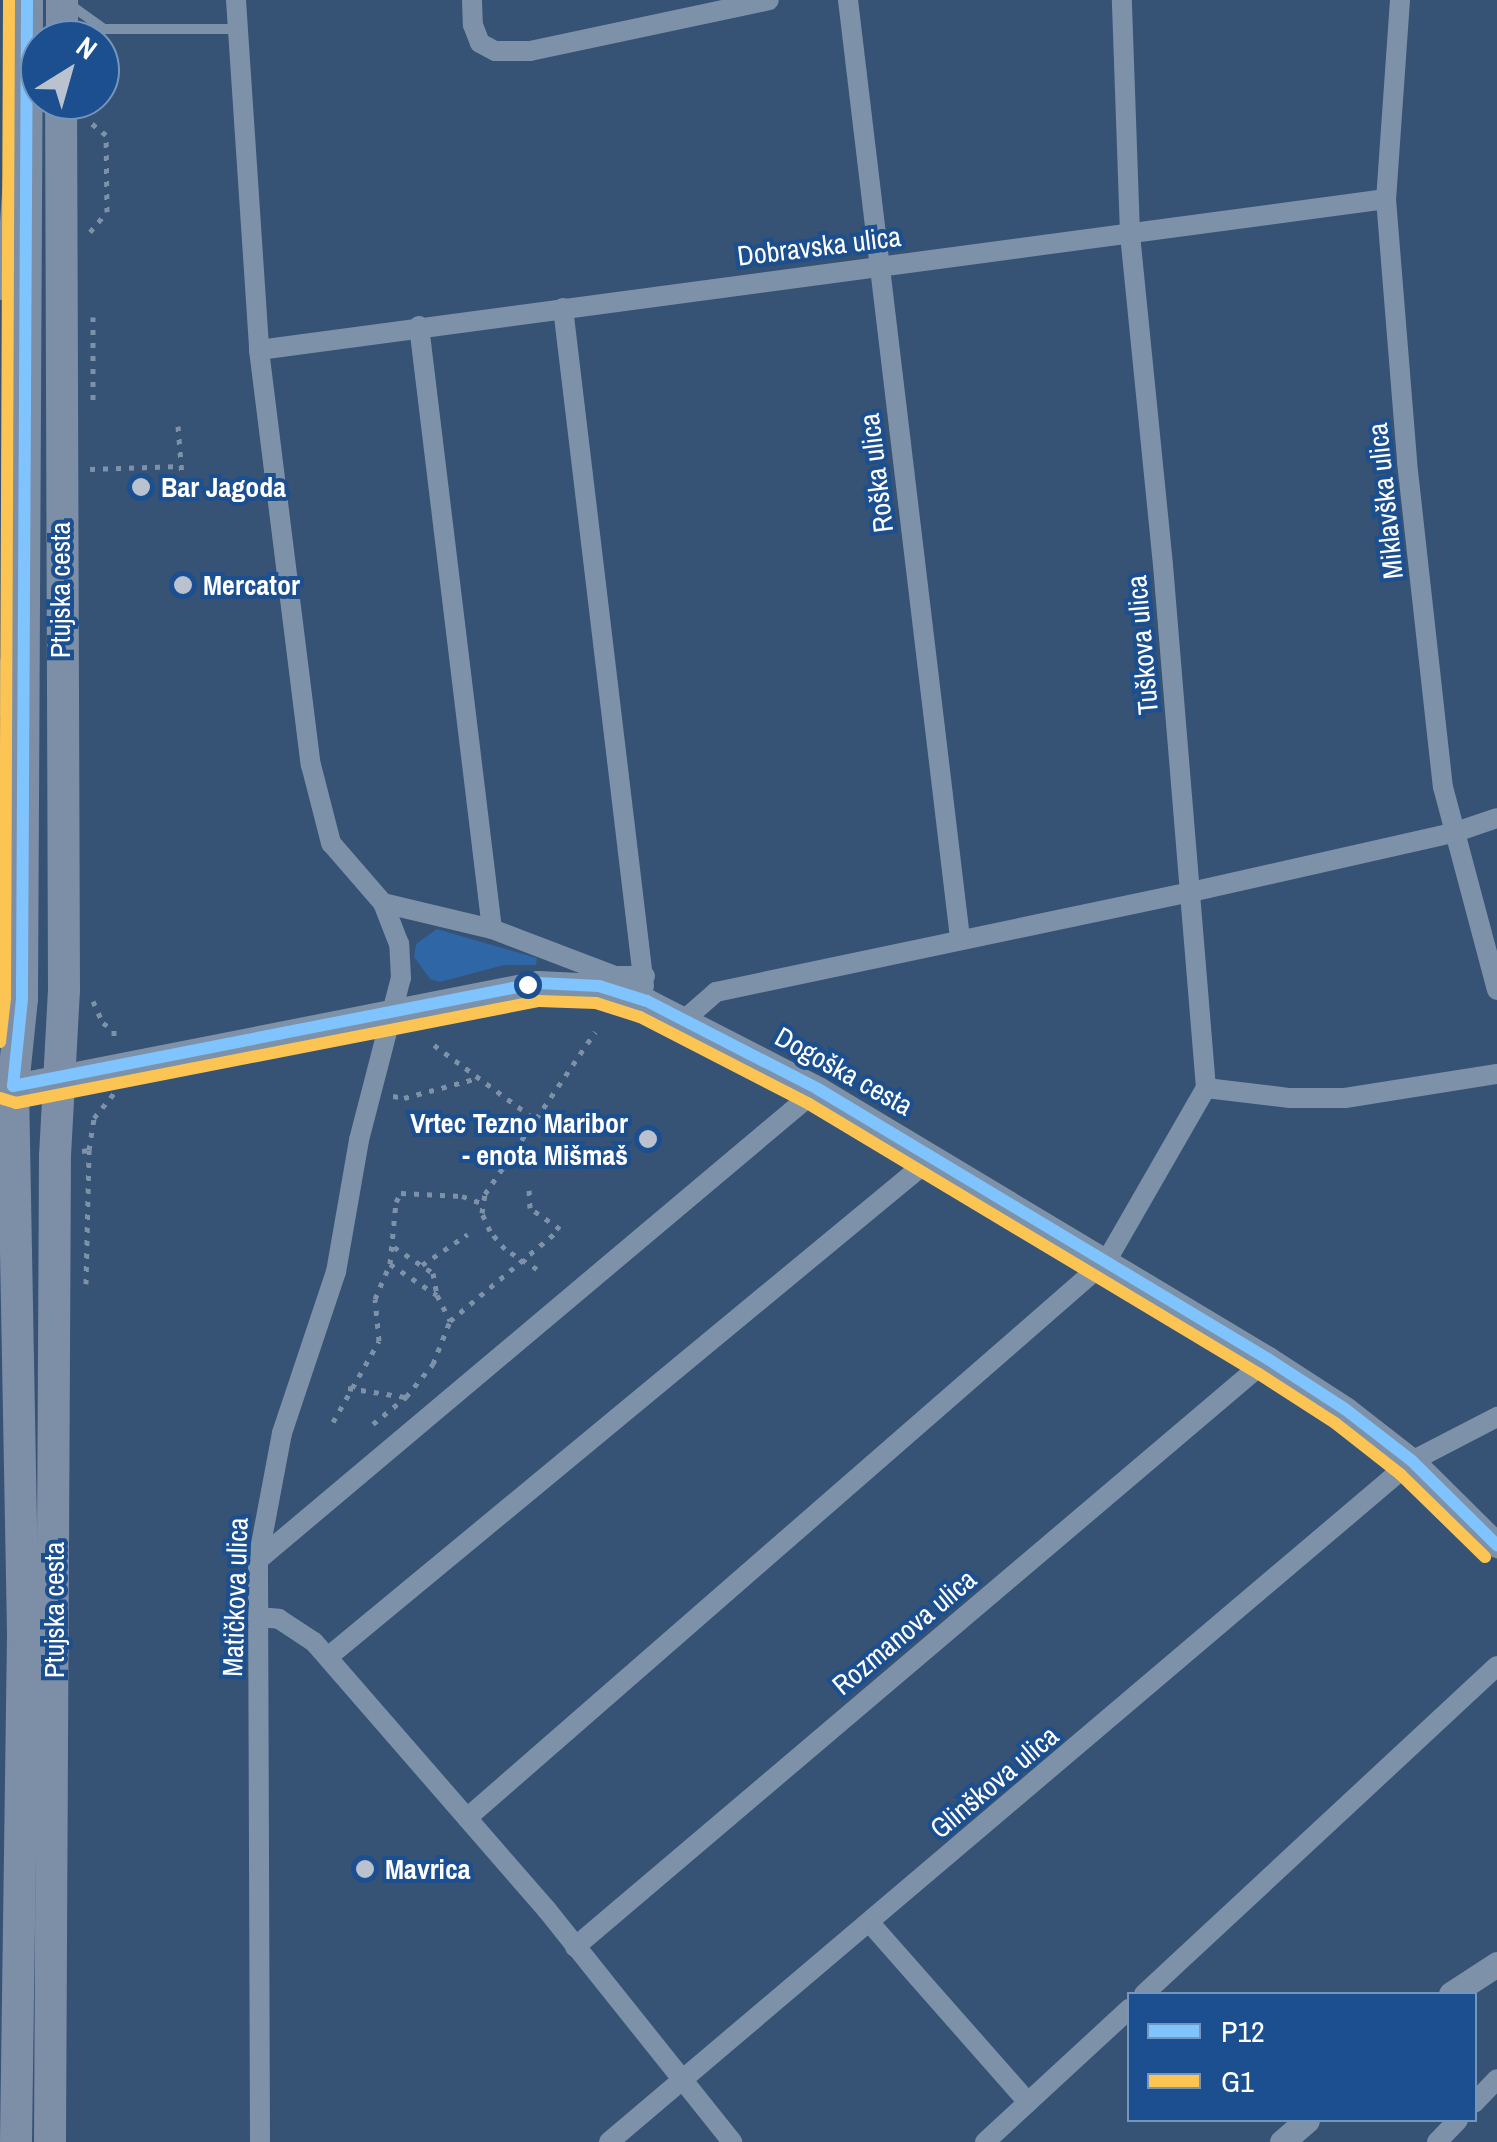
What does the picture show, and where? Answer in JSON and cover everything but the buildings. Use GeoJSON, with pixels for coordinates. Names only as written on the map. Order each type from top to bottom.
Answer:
{"type":"FeatureCollection","features":[{"type":"Feature","properties":{"kind":"main road","name":"Ptujska cesta"},"geometry":{"type":"LineString","coordinates":[[16,2142],[23,1633],[7,1088],[22,1000],[24,634],[12,539],[26,152],[20,5]]}},
{"type":"Feature","properties":{"kind":"main road","name":"Ptujska cesta"},"geometry":{"type":"LineString","coordinates":[[50,2142],[58,1079],[64,990],[71,120]]}},
{"type":"Feature","properties":{"kind":"street"},"geometry":{"type":"LineString","coordinates":[[236,0],[259,350],[318,808],[331,844],[383,904],[400,944],[401,978],[390,1011]]}},
{"type":"Feature","properties":{"kind":"street"},"geometry":{"type":"LineString","coordinates":[[472,0],[473,26],[480,43],[496,51],[530,51],[769,0]]}},
{"type":"Feature","properties":{"kind":"street","name":"Roška ulica"},"geometry":{"type":"LineString","coordinates":[[848,0],[960,938]]}},
{"type":"Feature","properties":{"kind":"street","name":"Tuškova ulica"},"geometry":{"type":"LineString","coordinates":[[1122,0],[1130,234],[1206,1088]]}},
{"type":"Feature","properties":{"kind":"street","name":"Miklavška ulica"},"geometry":{"type":"LineString","coordinates":[[1400,0],[1386,199],[1407,462],[1443,787],[1497,990]]}},
{"type":"Feature","properties":{"kind":"street","name":"Dobravska ulica"},"geometry":{"type":"LineString","coordinates":[[259,350],[1386,199]]}},
{"type":"Feature","properties":{"kind":"street"},"geometry":{"type":"LineString","coordinates":[[383,904],[492,929],[643,988],[563,308]]}},
{"type":"Feature","properties":{"kind":"street"},"geometry":{"type":"LineString","coordinates":[[419,326],[492,929]]}},
{"type":"Feature","properties":{"kind":"street"},"geometry":{"type":"LineString","coordinates":[[684,1020],[716,992],[1191,892],[1453,833],[1497,818]]}},
{"type":"Feature","properties":{"kind":"street","name":"Dogoška cesta"},"geometry":{"type":"LineString","coordinates":[[58,1079],[538,982],[643,988],[684,1020],[818,1089],[934,1156],[1345,1409],[1412,1461],[1497,1545]]}},
{"type":"Feature","properties":{"kind":"street","name":"Matičkova ulica"},"geometry":{"type":"LineString","coordinates":[[260,2142],[258,1560],[282,1433],[336,1272],[360,1140],[390,1011]]}},
{"type":"Feature","properties":{"kind":"street"},"geometry":{"type":"LineString","coordinates":[[467,1818],[1108,1260],[1206,1088],[1290,1098],[1345,1098],[1497,1074]]}},
{"type":"Feature","properties":{"kind":"street"},"geometry":{"type":"LineString","coordinates":[[7,1088],[58,1079]]}},
{"type":"Feature","properties":{"kind":"street"},"geometry":{"type":"LineString","coordinates":[[258,1560],[818,1089]]}},
{"type":"Feature","properties":{"kind":"street"},"geometry":{"type":"LineString","coordinates":[[328,1657],[934,1156]]}},
{"type":"Feature","properties":{"kind":"street","name":"Rozmanova ulica"},"geometry":{"type":"LineString","coordinates":[[575,1946],[1268,1359]]}},
{"type":"Feature","properties":{"kind":"street","name":"Glinškova ulica"},"geometry":{"type":"LineString","coordinates":[[608,2142],[1412,1461],[1497,1417]]}},
{"type":"Feature","properties":{"kind":"street"},"geometry":{"type":"LineString","coordinates":[[258,1616],[300,1630],[328,1657],[575,1946],[732,2142]]}},
{"type":"Feature","properties":{"kind":"street"},"geometry":{"type":"LineString","coordinates":[[1146,1992],[1497,1666]]}},
{"type":"Feature","properties":{"kind":"street"},"geometry":{"type":"LineString","coordinates":[[870,1924],[1028,2102]]}},
{"type":"Feature","properties":{"kind":"street"},"geometry":{"type":"LineString","coordinates":[[1454,1992],[1497,1964]]}},
{"type":"Feature","properties":{"kind":"street"},"geometry":{"type":"LineString","coordinates":[[984,2142],[1127,2011]]}},
{"type":"Feature","properties":{"kind":"street"},"geometry":{"type":"LineString","coordinates":[[1477,2099],[1497,2079]]}},
{"type":"Feature","properties":{"kind":"street"},"geometry":{"type":"LineString","coordinates":[[1282,2142],[1305,2122]]}},
{"type":"Feature","properties":{"kind":"street"},"geometry":{"type":"LineString","coordinates":[[1437,2142],[1456,2122]]}},
{"type":"Feature","properties":{"kind":"lane"},"geometry":{"type":"LineString","coordinates":[[62,1],[77,6],[93,20]]}},
{"type":"Feature","properties":{"kind":"lane"},"geometry":{"type":"LineString","coordinates":[[120,29],[236,29]]}},
{"type":"Feature","properties":{"kind":"lane","name":"Ptujska cesta"},"geometry":{"type":"LineString","coordinates":[[0,294],[8,178],[26,152]]}},
{"type":"Feature","properties":{"kind":"lane"},"geometry":{"type":"LineString","coordinates":[[0,710],[4,664],[10,646],[24,634]]}},
{"type":"Feature","properties":{"kind":"path"},"geometry":{"type":"LineString","coordinates":[[77,120],[106,135],[107,212],[90,232]]}},
{"type":"Feature","properties":{"kind":"path"},"geometry":{"type":"LineString","coordinates":[[178,426],[182,476]]}},
{"type":"Feature","properties":{"kind":"path"},"geometry":{"type":"LineString","coordinates":[[90,469],[181,466]]}},
{"type":"Feature","properties":{"kind":"path"},"geometry":{"type":"LineString","coordinates":[[537,1269],[490,1230],[484,1204],[495,1176],[596,1032]]}},
{"type":"Feature","properties":{"kind":"path"},"geometry":{"type":"LineString","coordinates":[[434,1046],[536,1120]]}},
{"type":"Feature","properties":{"kind":"path"},"geometry":{"type":"LineString","coordinates":[[390,1095],[404,1098],[478,1078]]}},
{"type":"Feature","properties":{"kind":"path"},"geometry":{"type":"LineString","coordinates":[[373,1424],[406,1397],[432,1364],[450,1321],[560,1228],[530,1208],[529,1190]]}},
{"type":"Feature","properties":{"kind":"path"},"geometry":{"type":"LineString","coordinates":[[333,1422],[348,1388],[379,1341],[375,1299],[390,1264],[396,1202],[401,1193],[462,1196],[484,1204]]}},
{"type":"Feature","properties":{"kind":"path"},"geometry":{"type":"LineString","coordinates":[[422,1265],[468,1234]]}},
{"type":"Feature","properties":{"kind":"path"},"geometry":{"type":"LineString","coordinates":[[394,1247],[433,1272],[437,1295],[450,1321]]}},
{"type":"Feature","properties":{"kind":"path"},"geometry":{"type":"LineString","coordinates":[[390,1264],[437,1295]]}},
{"type":"Feature","properties":{"kind":"path"},"geometry":{"type":"LineString","coordinates":[[348,1388],[406,1397]]}},
{"type":"Feature","properties":{"kind":"shaded area"},"geometry":{"type":"Polygon","coordinates":[[[437,929],[537,958],[536,965],[504,965],[440,982],[430,979],[414,957],[416,944],[437,929]]]}},
{"type":"Feature","properties":{"kind":"transit line","name":"G1"},"geometry":{"type":"LineString","coordinates":[[0,1042],[5,998],[9,0]]}},
{"type":"Feature","properties":{"kind":"transit line","name":"P12"},"geometry":{"type":"LineString","coordinates":[[27,0],[22,999],[13,1086],[538,983],[599,986],[647,1001],[818,1089],[1268,1359],[1345,1409],[1412,1461],[1497,1545]]}},
{"type":"Feature","properties":{"kind":"transit line","name":"G1"},"geometry":{"type":"LineString","coordinates":[[0,1098],[16,1103],[539,1001],[596,1003],[640,1017],[809,1104],[1259,1374],[1335,1423],[1400,1474],[1485,1557]]}},
{"type":"Feature","properties":{"kind":"place","name":"Bar Jagoda"},"geometry":{"type":"Point","coordinates":[141,487]}},
{"type":"Feature","properties":{"kind":"place","name":"Mercator"},"geometry":{"type":"Point","coordinates":[183,585]}},
{"type":"Feature","properties":{"kind":"place","name":"Vrtec Tezno Maribor - enota Mišmaš"},"geometry":{"type":"Point","coordinates":[648,1139]}},
{"type":"Feature","properties":{"kind":"place","name":"Mavrica"},"geometry":{"type":"Point","coordinates":[365,1869]}}]}
